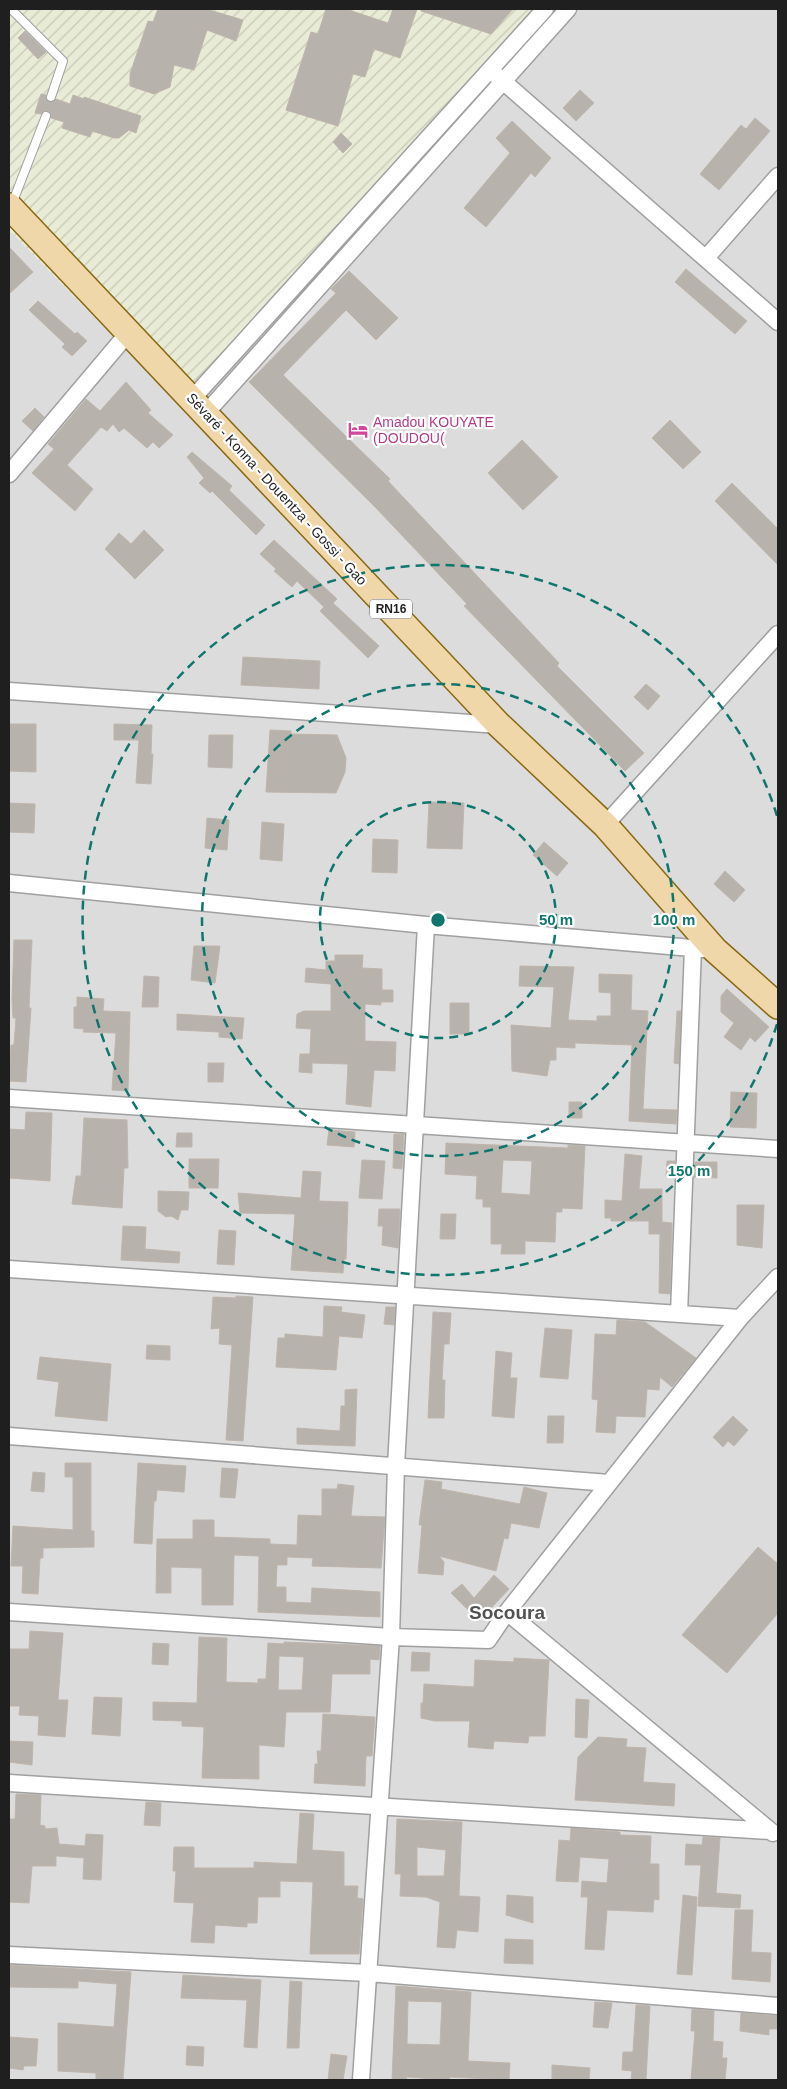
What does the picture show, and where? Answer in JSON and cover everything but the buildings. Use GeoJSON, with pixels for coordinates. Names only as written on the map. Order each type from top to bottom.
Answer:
{"type":"FeatureCollection","features":[{"type":"Feature","properties":{"kind":"main road","name":"Sévaré - Konna - Douentza - Gossi - Gao"},"geometry":{"type":"LineString","coordinates":[[9,208],[130,332],[499,725],[604,825],[704,949],[778,1006]]}},
{"type":"Feature","properties":{"kind":"street"},"geometry":{"type":"LineString","coordinates":[[199,406],[544,9]]}},
{"type":"Feature","properties":{"kind":"street"},"geometry":{"type":"LineString","coordinates":[[199,406],[568,9]]}},
{"type":"Feature","properties":{"kind":"street"},"geometry":{"type":"LineString","coordinates":[[491,70],[778,322]]}},
{"type":"Feature","properties":{"kind":"street"},"geometry":{"type":"LineString","coordinates":[[706,258],[778,176]]}},
{"type":"Feature","properties":{"kind":"street"},"geometry":{"type":"LineString","coordinates":[[10,468],[130,332]]}},
{"type":"Feature","properties":{"kind":"street"},"geometry":{"type":"LineString","coordinates":[[604,825],[778,634]]}},
{"type":"Feature","properties":{"kind":"street"},"geometry":{"type":"LineString","coordinates":[[9,691],[499,725]]}},
{"type":"Feature","properties":{"kind":"street"},"geometry":{"type":"LineString","coordinates":[[9,883],[426,925],[704,949],[685,1144],[679,1314]]}},
{"type":"Feature","properties":{"kind":"street"},"geometry":{"type":"LineString","coordinates":[[361,2080],[391,1638],[396,1466],[426,925]]}},
{"type":"Feature","properties":{"kind":"street"},"geometry":{"type":"LineString","coordinates":[[9,1098],[778,1150]]}},
{"type":"Feature","properties":{"kind":"street"},"geometry":{"type":"LineString","coordinates":[[9,1269],[740,1318]]}},
{"type":"Feature","properties":{"kind":"street"},"geometry":{"type":"LineString","coordinates":[[9,1612],[391,1638],[488,1640],[507,1612],[740,1318],[778,1277]]}},
{"type":"Feature","properties":{"kind":"street"},"geometry":{"type":"LineString","coordinates":[[9,1436],[609,1482]]}},
{"type":"Feature","properties":{"kind":"street"},"geometry":{"type":"LineString","coordinates":[[507,1612],[774,1834]]}},
{"type":"Feature","properties":{"kind":"street"},"geometry":{"type":"LineString","coordinates":[[9,1783],[774,1834]]}},
{"type":"Feature","properties":{"kind":"street"},"geometry":{"type":"LineString","coordinates":[[9,1954],[368,1973],[778,2006]]}},
{"type":"Feature","properties":{"kind":"lane"},"geometry":{"type":"LineString","coordinates":[[11,9],[63,61],[51,97]]}},
{"type":"Feature","properties":{"kind":"lane"},"geometry":{"type":"LineString","coordinates":[[9,208],[46,116]]}},
{"type":"Feature","properties":{"kind":"shaded area"},"geometry":{"type":"Polygon","coordinates":[[[563,9],[778,9],[778,2080],[9,2080],[9,230],[189,414],[500,69],[563,9]]]}},
{"type":"Feature","properties":{"kind":"green space"},"geometry":{"type":"Polygon","coordinates":[[[9,9],[563,9],[500,69],[189,414],[9,230],[9,9]]]}},
{"type":"Feature","properties":{"kind":"place","name":"Amadou KOUYATE (DOUDOU("},"geometry":{"type":"Point","coordinates":[358,430]}},
{"type":"Feature","properties":{"kind":"district","name":"Socoura"},"geometry":{"type":"Point","coordinates":[507,1612]}}]}
